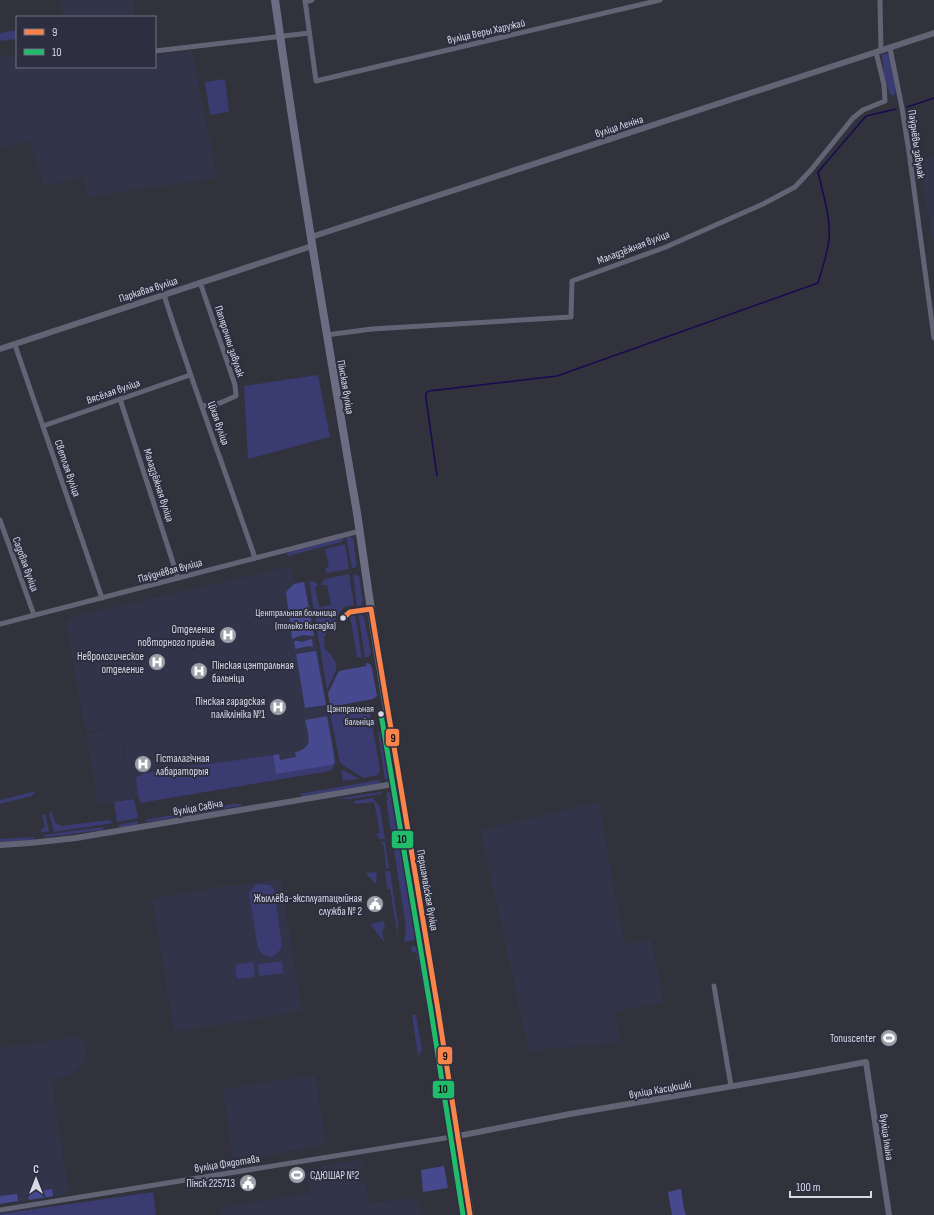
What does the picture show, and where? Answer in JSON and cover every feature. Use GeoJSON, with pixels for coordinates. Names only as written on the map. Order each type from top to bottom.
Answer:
{"type":"FeatureCollection","features":[{"type":"Feature","properties":{"kind":"main road"},"geometry":{"type":"LineString","coordinates":[[275,0],[311,237]]}},
{"type":"Feature","properties":{"kind":"main road","name":"Пінская вуліца"},"geometry":{"type":"LineString","coordinates":[[311,237],[365,569]]}},
{"type":"Feature","properties":{"kind":"main road","name":"Першамайская вуліца"},"geometry":{"type":"LineString","coordinates":[[365,569],[399,783],[438,1010],[470,1215]]}},
{"type":"Feature","properties":{"kind":"street"},"geometry":{"type":"LineString","coordinates":[[156,52],[309,33],[305,1],[312,0]]}},
{"type":"Feature","properties":{"kind":"street","name":"вуліца Веры Харужай"},"geometry":{"type":"LineString","coordinates":[[309,33],[316,82],[660,0]]}},
{"type":"Feature","properties":{"kind":"street"},"geometry":{"type":"LineString","coordinates":[[878,51],[880,0]]}},
{"type":"Feature","properties":{"kind":"street","name":"вуліца Леніна"},"geometry":{"type":"LineString","coordinates":[[311,237],[934,33]]}},
{"type":"Feature","properties":{"kind":"street","name":"Паўднёвы завулак"},"geometry":{"type":"LineString","coordinates":[[890,48],[909,152],[934,338]]}},
{"type":"Feature","properties":{"kind":"street","name":"Маладзёжная вуліца"},"geometry":{"type":"LineString","coordinates":[[326,334],[372,329],[571,317],[572,281],[666,246],[763,204],[795,187],[811,170],[853,118],[863,110],[886,101],[878,51]]}},
{"type":"Feature","properties":{"kind":"street","name":"Паркавая вуліца"},"geometry":{"type":"LineString","coordinates":[[0,349],[312,246]]}},
{"type":"Feature","properties":{"kind":"street","name":"Папярочны завулак"},"geometry":{"type":"LineString","coordinates":[[200,282],[235,385],[236,396],[220,403],[203,406]]}},
{"type":"Feature","properties":{"kind":"street","name":"Ціхая вуліца"},"geometry":{"type":"LineString","coordinates":[[164,294],[190,375],[203,406],[255,558]]}},
{"type":"Feature","properties":{"kind":"street","name":"Светлая вуліца"},"geometry":{"type":"LineString","coordinates":[[15,344],[102,598]]}},
{"type":"Feature","properties":{"kind":"street","name":"Вясёлая вуліца"},"geometry":{"type":"LineString","coordinates":[[43,426],[190,375]]}},
{"type":"Feature","properties":{"kind":"street","name":"Маладзёжная вуліца"},"geometry":{"type":"LineString","coordinates":[[120,399],[178,578]]}},
{"type":"Feature","properties":{"kind":"street","name":"Садовая вуліца"},"geometry":{"type":"LineString","coordinates":[[0,520],[34,615]]}},
{"type":"Feature","properties":{"kind":"street","name":"Паўднёвая вуліца"},"geometry":{"type":"LineString","coordinates":[[0,624],[360,531]]}},
{"type":"Feature","properties":{"kind":"street","name":"вуліца Савіча"},"geometry":{"type":"LineString","coordinates":[[0,845],[76,838],[399,783]]}},
{"type":"Feature","properties":{"kind":"street"},"geometry":{"type":"LineString","coordinates":[[714,986],[731,1086]]}},
{"type":"Feature","properties":{"kind":"street","name":"вуліца Касцюшкі"},"geometry":{"type":"LineString","coordinates":[[458,1136],[570,1114],[866,1062]]}},
{"type":"Feature","properties":{"kind":"street","name":"вуліца Ільіна"},"geometry":{"type":"LineString","coordinates":[[866,1062],[889,1215]]}},
{"type":"Feature","properties":{"kind":"street","name":"вуліца Фядотава"},"geometry":{"type":"LineString","coordinates":[[0,1210],[458,1136]]}},
{"type":"Feature","properties":{"kind":"shaded area"},"geometry":{"type":"Polygon","coordinates":[[[60,0],[133,0],[135,16],[63,16],[60,0]]]}},
{"type":"Feature","properties":{"kind":"shaded area"},"geometry":{"type":"Polygon","coordinates":[[[16,30],[16,39],[0,41],[0,33],[16,30]]]}},
{"type":"Feature","properties":{"kind":"shaded area"},"geometry":{"type":"Polygon","coordinates":[[[192,51],[217,178],[87,197],[84,177],[43,186],[30,141],[0,148],[0,56],[16,54],[16,68],[156,68],[156,56],[192,51]]]}},
{"type":"Feature","properties":{"kind":"shaded area"},"geometry":{"type":"Polygon","coordinates":[[[887,53],[890,56],[896,91],[894,96],[890,95],[884,76],[882,54],[887,53]]]}},
{"type":"Feature","properties":{"kind":"shaded area"},"geometry":{"type":"Polygon","coordinates":[[[225,79],[229,112],[210,115],[205,82],[225,79]]]}},
{"type":"Feature","properties":{"kind":"shaded area"},"geometry":{"type":"Polygon","coordinates":[[[934,158],[934,239],[932,239],[919,160],[934,158]]]}},
{"type":"Feature","properties":{"kind":"shaded area"},"geometry":{"type":"Polygon","coordinates":[[[318,375],[330,437],[248,459],[244,386],[318,375]]]}},
{"type":"Feature","properties":{"kind":"shaded area"},"geometry":{"type":"Polygon","coordinates":[[[346,536],[353,538],[357,565],[355,568],[352,568],[346,536]]]}},
{"type":"Feature","properties":{"kind":"shaded area"},"geometry":{"type":"Polygon","coordinates":[[[343,537],[341,542],[288,556],[287,554],[289,552],[343,537]]]}},
{"type":"Feature","properties":{"kind":"shaded area"},"geometry":{"type":"Polygon","coordinates":[[[345,544],[349,569],[328,573],[325,572],[326,568],[329,567],[325,549],[345,544]]]}},
{"type":"Feature","properties":{"kind":"shaded area","name":"Пінская цэнтральная бальніца"},"geometry":{"type":"Polygon","coordinates":[[[291,566],[295,582],[306,581],[337,762],[335,766],[132,798],[123,741],[132,799],[98,804],[86,733],[96,732],[106,728],[87,732],[84,726],[66,621],[68,621],[67,618],[291,566]]]}},
{"type":"Feature","properties":{"kind":"shaded area"},"geometry":{"type":"Polygon","coordinates":[[[349,574],[354,605],[347,606],[342,609],[324,637],[325,649],[334,659],[336,664],[335,672],[327,690],[309,581],[317,582],[318,586],[315,587],[319,607],[331,605],[327,585],[322,585],[322,582],[325,579],[349,574]]]}},
{"type":"Feature","properties":{"kind":"shaded area"},"geometry":{"type":"Polygon","coordinates":[[[353,574],[359,576],[363,601],[361,605],[357,607],[353,574]]]}},
{"type":"Feature","properties":{"kind":"shaded area"},"geometry":{"type":"Polygon","coordinates":[[[304,582],[314,636],[302,635],[292,639],[286,592],[294,584],[304,582]]]}},
{"type":"Feature","properties":{"kind":"shaded area"},"geometry":{"type":"Polygon","coordinates":[[[355,613],[362,658],[357,657],[350,617],[351,614],[355,613]]]}},
{"type":"Feature","properties":{"kind":"shaded area"},"geometry":{"type":"Polygon","coordinates":[[[358,613],[364,616],[371,653],[369,657],[365,658],[358,613]]]}},
{"type":"Feature","properties":{"kind":"shaded area"},"geometry":{"type":"Polygon","coordinates":[[[312,639],[313,647],[309,646],[295,649],[294,641],[301,642],[312,639]]]}},
{"type":"Feature","properties":{"kind":"shaded area"},"geometry":{"type":"Polygon","coordinates":[[[316,651],[326,705],[305,708],[296,654],[316,651]]]}},
{"type":"Feature","properties":{"kind":"shaded area"},"geometry":{"type":"Polygon","coordinates":[[[366,663],[370,664],[372,668],[377,696],[373,699],[330,707],[328,693],[339,671],[366,666],[366,663]]]}},
{"type":"Feature","properties":{"kind":"shaded area"},"geometry":{"type":"Polygon","coordinates":[[[366,705],[369,707],[380,769],[378,775],[363,778],[340,763],[330,713],[332,710],[366,705]]]}},
{"type":"Feature","properties":{"kind":"shaded area"},"geometry":{"type":"Polygon","coordinates":[[[327,716],[335,762],[332,765],[276,774],[273,755],[279,754],[280,760],[296,757],[295,752],[305,747],[309,740],[305,720],[327,716]]]}},
{"type":"Feature","properties":{"kind":"shaded area"},"geometry":{"type":"Polygon","coordinates":[[[378,732],[382,732],[387,742],[391,774],[385,781],[378,732]]]}},
{"type":"Feature","properties":{"kind":"shaded area"},"geometry":{"type":"Polygon","coordinates":[[[273,755],[276,774],[332,765],[335,762],[333,769],[330,771],[140,803],[136,780],[137,777],[145,773],[273,755]]]}},
{"type":"Feature","properties":{"kind":"shaded area"},"geometry":{"type":"Polygon","coordinates":[[[341,769],[359,779],[343,781],[341,769]]]}},
{"type":"Feature","properties":{"kind":"shaded area"},"geometry":{"type":"Polygon","coordinates":[[[379,780],[380,783],[304,797],[299,794],[379,780]]]}},
{"type":"Feature","properties":{"kind":"shaded area"},"geometry":{"type":"Polygon","coordinates":[[[36,791],[32,796],[0,804],[0,800],[36,791]]]}},
{"type":"Feature","properties":{"kind":"shaded area"},"geometry":{"type":"Polygon","coordinates":[[[387,791],[395,794],[418,936],[414,940],[404,942],[406,927],[387,806],[387,791]]]}},
{"type":"Feature","properties":{"kind":"shaded area"},"geometry":{"type":"Polygon","coordinates":[[[381,792],[381,794],[351,799],[335,799],[381,792]]]}},
{"type":"Feature","properties":{"kind":"shaded area"},"geometry":{"type":"Polygon","coordinates":[[[373,798],[380,807],[385,839],[379,839],[376,834],[380,833],[374,802],[354,804],[354,801],[373,798]]]}},
{"type":"Feature","properties":{"kind":"shaded area"},"geometry":{"type":"Polygon","coordinates":[[[134,799],[138,818],[117,822],[114,802],[134,799]]]}},
{"type":"Feature","properties":{"kind":"shaded area"},"geometry":{"type":"Polygon","coordinates":[[[599,802],[624,944],[651,940],[664,1002],[616,1012],[620,1042],[529,1051],[480,830],[599,802]]]}},
{"type":"Feature","properties":{"kind":"shaded area"},"geometry":{"type":"Polygon","coordinates":[[[234,804],[243,804],[240,806],[148,822],[145,820],[234,804]]]}},
{"type":"Feature","properties":{"kind":"shaded area"},"geometry":{"type":"Polygon","coordinates":[[[52,812],[55,822],[61,826],[109,820],[113,823],[54,832],[49,813],[52,812]]]}},
{"type":"Feature","properties":{"kind":"shaded area"},"geometry":{"type":"Polygon","coordinates":[[[45,814],[49,831],[41,833],[42,828],[45,827],[42,815],[45,814]]]}},
{"type":"Feature","properties":{"kind":"shaded area"},"geometry":{"type":"Polygon","coordinates":[[[138,821],[137,825],[120,828],[118,825],[138,821]]]}},
{"type":"Feature","properties":{"kind":"shaded area"},"geometry":{"type":"Polygon","coordinates":[[[103,827],[103,830],[47,837],[43,835],[103,827]]]}},
{"type":"Feature","properties":{"kind":"shaded area"},"geometry":{"type":"Polygon","coordinates":[[[35,837],[32,840],[0,842],[0,839],[35,837]]]}},
{"type":"Feature","properties":{"kind":"shaded area"},"geometry":{"type":"Polygon","coordinates":[[[385,841],[389,868],[386,868],[384,847],[381,842],[385,841]]]}},
{"type":"Feature","properties":{"kind":"shaded area"},"geometry":{"type":"Polygon","coordinates":[[[385,871],[390,871],[398,924],[398,937],[390,889],[387,889],[385,871]]]}},
{"type":"Feature","properties":{"kind":"shaded area"},"geometry":{"type":"Polygon","coordinates":[[[377,872],[376,884],[365,873],[377,872]]]}},
{"type":"Feature","properties":{"kind":"shaded area"},"geometry":{"type":"Polygon","coordinates":[[[281,878],[302,1011],[174,1032],[152,899],[228,885],[228,887],[281,878]]]}},
{"type":"Feature","properties":{"kind":"shaded area"},"geometry":{"type":"Polygon","coordinates":[[[255,885],[270,885],[274,889],[282,945],[278,953],[271,957],[264,955],[258,948],[249,893],[255,885]]]}},
{"type":"Feature","properties":{"kind":"shaded area"},"geometry":{"type":"Polygon","coordinates":[[[384,921],[385,929],[382,931],[384,942],[370,924],[384,921]]]}},
{"type":"Feature","properties":{"kind":"shaded area"},"geometry":{"type":"Polygon","coordinates":[[[413,946],[420,949],[427,993],[424,994],[416,952],[412,952],[411,947],[413,946]]]}},
{"type":"Feature","properties":{"kind":"shaded area"},"geometry":{"type":"Polygon","coordinates":[[[282,961],[283,973],[259,976],[258,964],[282,961]]]}},
{"type":"Feature","properties":{"kind":"shaded area"},"geometry":{"type":"Polygon","coordinates":[[[253,962],[255,977],[237,979],[235,965],[253,962]]]}},
{"type":"Feature","properties":{"kind":"shaded area"},"geometry":{"type":"Polygon","coordinates":[[[412,1015],[416,1015],[422,1050],[418,1056],[412,1015]]]}},
{"type":"Feature","properties":{"kind":"shaded area"},"geometry":{"type":"Polygon","coordinates":[[[83,1036],[88,1061],[67,1077],[52,1079],[69,1194],[0,1204],[0,1048],[83,1036]]]}},
{"type":"Feature","properties":{"kind":"shaded area"},"geometry":{"type":"Polygon","coordinates":[[[315,1075],[326,1145],[233,1161],[223,1089],[315,1075]]]}},
{"type":"Feature","properties":{"kind":"shaded area"},"geometry":{"type":"Polygon","coordinates":[[[361,1160],[363,1162],[363,1166],[360,1167],[362,1183],[365,1183],[369,1203],[415,1198],[422,1215],[221,1215],[220,1208],[310,1193],[306,1171],[335,1163],[361,1160]]]}},
{"type":"Feature","properties":{"kind":"shaded area"},"geometry":{"type":"Polygon","coordinates":[[[444,1166],[448,1188],[423,1192],[421,1170],[444,1166]]]}},
{"type":"Feature","properties":{"kind":"shaded area"},"geometry":{"type":"Polygon","coordinates":[[[451,1166],[455,1166],[458,1183],[455,1187],[451,1166]]]}},
{"type":"Feature","properties":{"kind":"shaded area"},"geometry":{"type":"Polygon","coordinates":[[[52,1189],[53,1196],[29,1200],[28,1193],[52,1189]]]}},
{"type":"Feature","properties":{"kind":"shaded area"},"geometry":{"type":"Polygon","coordinates":[[[681,1189],[686,1215],[672,1215],[668,1192],[681,1189]]]}},
{"type":"Feature","properties":{"kind":"shaded area"},"geometry":{"type":"Polygon","coordinates":[[[153,1192],[156,1215],[0,1215],[0,1214],[153,1192]]]}},
{"type":"Feature","properties":{"kind":"shaded area"},"geometry":{"type":"Polygon","coordinates":[[[17,1194],[18,1201],[0,1204],[0,1196],[17,1194]]]}},
{"type":"Feature","properties":{"kind":"waterway"},"geometry":{"type":"LineString","coordinates":[[907,107],[934,98]]}},
{"type":"Feature","properties":{"kind":"waterway"},"geometry":{"type":"LineString","coordinates":[[437,476],[426,398],[426,393],[429,391],[557,376],[818,283],[829,240],[829,223],[818,172],[866,116],[896,109]]}},
{"type":"Feature","properties":{"kind":"transit line","name":"9"},"geometry":{"type":"LineString","coordinates":[[343,618],[350,612],[371,609],[438,1010],[470,1215]]}},
{"type":"Feature","properties":{"kind":"transit line","name":"10"},"geometry":{"type":"LineString","coordinates":[[381,714],[431,1011],[463,1215]]}},
{"type":"Feature","properties":{"kind":"place","name":"Центральная больница (только высадка)"},"geometry":{"type":"Point","coordinates":[343,618]}},
{"type":"Feature","properties":{"kind":"place","name":"Отделение повторного приёма"},"geometry":{"type":"Point","coordinates":[228,635]}},
{"type":"Feature","properties":{"kind":"place","name":"Неврологическое отделение"},"geometry":{"type":"Point","coordinates":[157,662]}},
{"type":"Feature","properties":{"kind":"place","name":"Пінская цэнтральная бальніца"},"geometry":{"type":"Point","coordinates":[199,671]}},
{"type":"Feature","properties":{"kind":"place","name":"Пінская гарадская паліклініка №1"},"geometry":{"type":"Point","coordinates":[278,707]}},
{"type":"Feature","properties":{"kind":"place","name":"Цэнтральная бальніца"},"geometry":{"type":"Point","coordinates":[381,714]}},
{"type":"Feature","properties":{"kind":"place","name":"Гісталагічная лабараторыя"},"geometry":{"type":"Point","coordinates":[143,764]}},
{"type":"Feature","properties":{"kind":"place","name":"Жыллёва-эксплуатацыйная служба № 2"},"geometry":{"type":"Point","coordinates":[375,904]}},
{"type":"Feature","properties":{"kind":"place","name":"Tonuscenter"},"geometry":{"type":"Point","coordinates":[889,1038]}},
{"type":"Feature","properties":{"kind":"place","name":"СДЮШАР №2"},"geometry":{"type":"Point","coordinates":[297,1175]}},
{"type":"Feature","properties":{"kind":"place","name":"Пінск 225713"},"geometry":{"type":"Point","coordinates":[248,1183]}}]}
